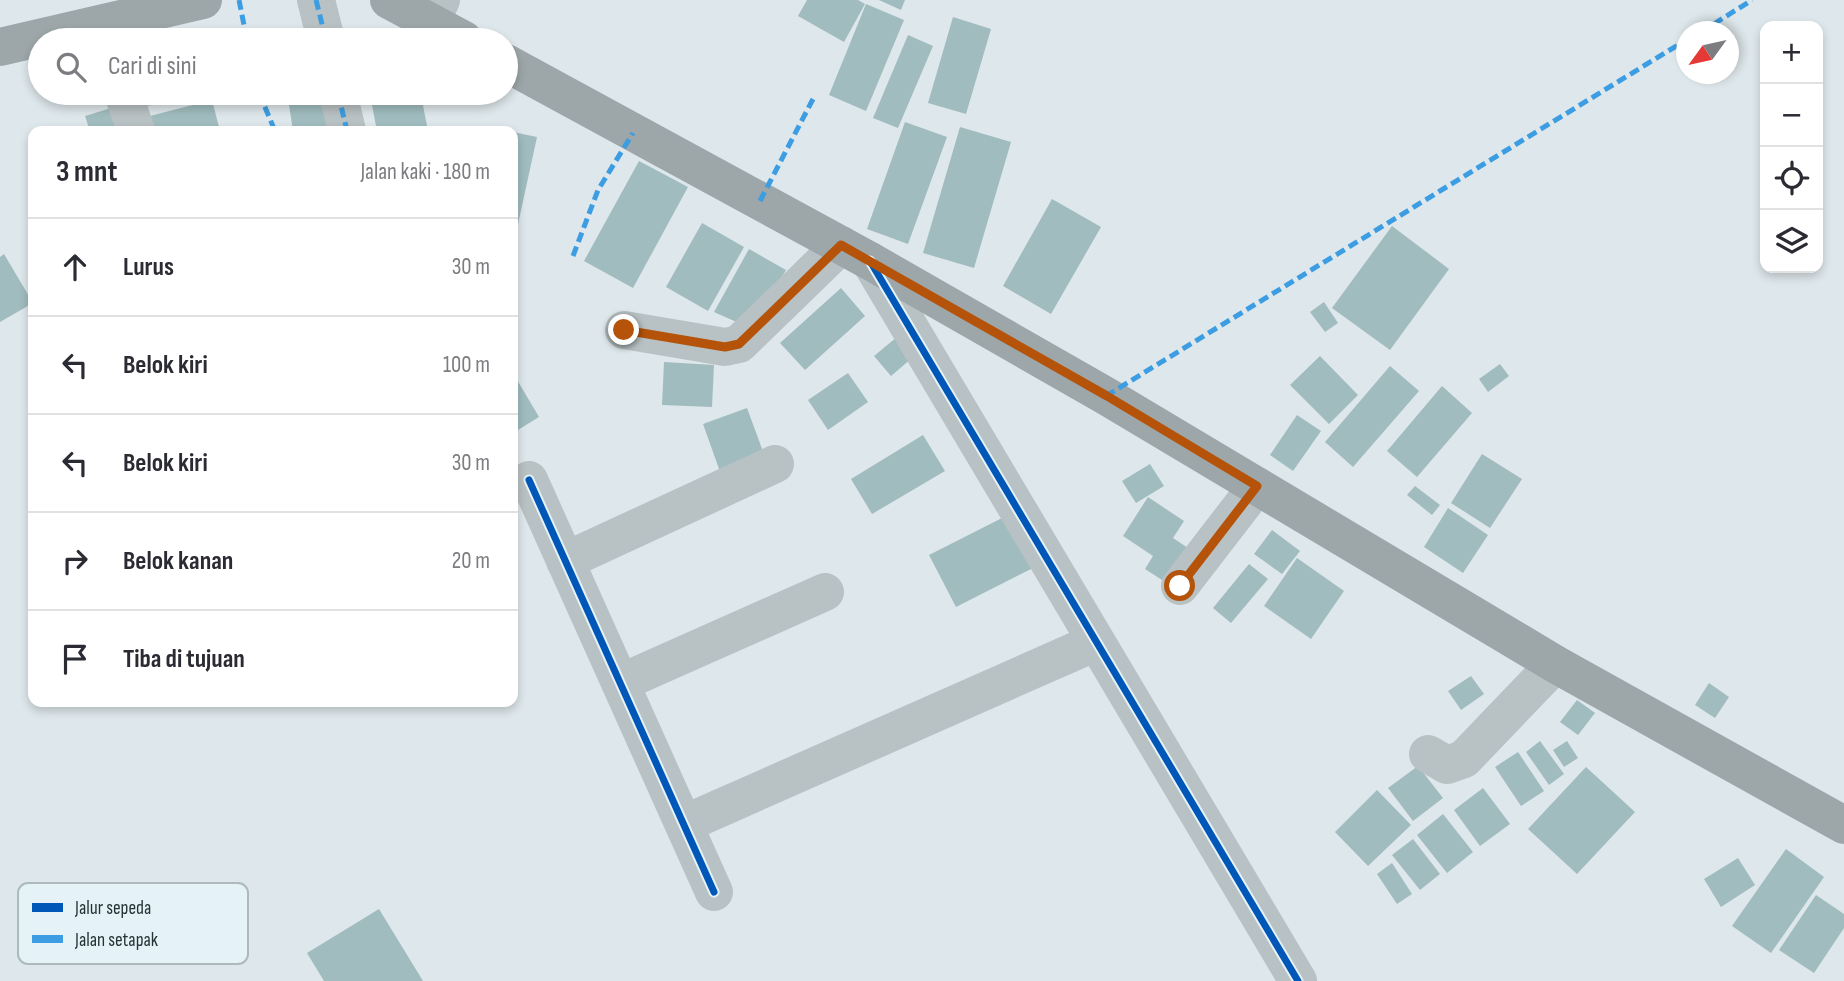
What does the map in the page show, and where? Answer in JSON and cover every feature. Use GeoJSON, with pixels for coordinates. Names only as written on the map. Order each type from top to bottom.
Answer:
{"type":"FeatureCollection","features":[{"type":"Feature","properties":{"kind":"main road"},"geometry":{"type":"LineString","coordinates":[[116,28],[203,0]]}},
{"type":"Feature","properties":{"kind":"main road"},"geometry":{"type":"LineString","coordinates":[[389,0],[436,11],[452,28]]}},
{"type":"Feature","properties":{"kind":"main road"},"geometry":{"type":"LineString","coordinates":[[0,47],[28,43]]}},
{"type":"Feature","properties":{"kind":"main road"},"geometry":{"type":"LineString","coordinates":[[518,70],[855,253],[1107,396],[1555,664],[1844,825]]}},
{"type":"Feature","properties":{"kind":"street"},"geometry":{"type":"LineString","coordinates":[[316,0],[323,28]]}},
{"type":"Feature","properties":{"kind":"street"},"geometry":{"type":"LineString","coordinates":[[127,105],[134,126]]}},
{"type":"Feature","properties":{"kind":"street"},"geometry":{"type":"LineString","coordinates":[[341,105],[347,126]]}},
{"type":"Feature","properties":{"kind":"street"},"geometry":{"type":"LineString","coordinates":[[624,330],[725,347],[739,344],[855,253],[1096,642],[1298,981]]}},
{"type":"Feature","properties":{"kind":"street"},"geometry":{"type":"LineString","coordinates":[[565,561],[775,464]]}},
{"type":"Feature","properties":{"kind":"street"},"geometry":{"type":"LineString","coordinates":[[529,480],[714,892]]}},
{"type":"Feature","properties":{"kind":"street"},"geometry":{"type":"LineString","coordinates":[[1180,586],[1257,486]]}},
{"type":"Feature","properties":{"kind":"street"},"geometry":{"type":"LineString","coordinates":[[620,683],[825,592]]}},
{"type":"Feature","properties":{"kind":"street"},"geometry":{"type":"LineString","coordinates":[[684,824],[1096,642]]}},
{"type":"Feature","properties":{"kind":"street"},"geometry":{"type":"LineString","coordinates":[[1428,754],[1447,765],[1464,759],[1555,664]]}},
{"type":"Feature","properties":{"kind":"building"},"geometry":{"type":"Polygon","coordinates":[[[807,0],[858,0],[865,4],[844,42],[798,16],[807,0]]]}},
{"type":"Feature","properties":{"kind":"building"},"geometry":{"type":"Polygon","coordinates":[[[879,0],[905,0],[901,10],[879,0]]]}},
{"type":"Feature","properties":{"kind":"building"},"geometry":{"type":"Polygon","coordinates":[[[866,4],[904,20],[866,111],[829,95],[866,4]]]}},
{"type":"Feature","properties":{"kind":"building"},"geometry":{"type":"Polygon","coordinates":[[[953,17],[991,29],[966,114],[928,103],[953,17]]]}},
{"type":"Feature","properties":{"kind":"building"},"geometry":{"type":"Polygon","coordinates":[[[908,35],[933,46],[898,128],[873,118],[908,35]]]}},
{"type":"Feature","properties":{"kind":"building"},"geometry":{"type":"Polygon","coordinates":[[[121,105],[127,126],[88,126],[85,116],[121,105]]]}},
{"type":"Feature","properties":{"kind":"building"},"geometry":{"type":"Polygon","coordinates":[[[193,105],[213,105],[219,126],[149,126],[146,117],[193,105]]]}},
{"type":"Feature","properties":{"kind":"building"},"geometry":{"type":"Polygon","coordinates":[[[289,105],[327,105],[337,126],[292,126],[289,105]]]}},
{"type":"Feature","properties":{"kind":"building"},"geometry":{"type":"Polygon","coordinates":[[[372,105],[423,105],[427,126],[376,126],[372,105]]]}},
{"type":"Feature","properties":{"kind":"building"},"geometry":{"type":"Polygon","coordinates":[[[905,122],[947,137],[908,244],[867,229],[905,122]]]}},
{"type":"Feature","properties":{"kind":"building"},"geometry":{"type":"Polygon","coordinates":[[[960,127],[1011,142],[974,268],[923,253],[960,127]]]}},
{"type":"Feature","properties":{"kind":"building"},"geometry":{"type":"Polygon","coordinates":[[[518,133],[537,137],[518,224],[518,133]]]}},
{"type":"Feature","properties":{"kind":"building"},"geometry":{"type":"Polygon","coordinates":[[[639,161],[688,187],[633,288],[584,261],[639,161]]]}},
{"type":"Feature","properties":{"kind":"building"},"geometry":{"type":"Polygon","coordinates":[[[1052,199],[1101,227],[1051,314],[1003,286],[1052,199]]]}},
{"type":"Feature","properties":{"kind":"building"},"geometry":{"type":"Polygon","coordinates":[[[702,223],[744,247],[708,311],[666,287],[702,223]]]}},
{"type":"Feature","properties":{"kind":"building"},"geometry":{"type":"Polygon","coordinates":[[[1392,226],[1449,269],[1390,350],[1332,308],[1392,226]]]}},
{"type":"Feature","properties":{"kind":"building"},"geometry":{"type":"Polygon","coordinates":[[[749,249],[786,270],[750,328],[714,312],[749,249]]]}},
{"type":"Feature","properties":{"kind":"building"},"geometry":{"type":"Polygon","coordinates":[[[4,254],[28,295],[28,306],[0,322],[0,257],[4,254]]]}},
{"type":"Feature","properties":{"kind":"building"},"geometry":{"type":"Polygon","coordinates":[[[841,288],[865,316],[805,370],[780,343],[841,288]]]}},
{"type":"Feature","properties":{"kind":"building"},"geometry":{"type":"Polygon","coordinates":[[[1324,302],[1338,323],[1325,332],[1310,312],[1324,302]]]}},
{"type":"Feature","properties":{"kind":"building"},"geometry":{"type":"Polygon","coordinates":[[[903,332],[919,352],[891,376],[874,356],[903,332]]]}},
{"type":"Feature","properties":{"kind":"building"},"geometry":{"type":"Polygon","coordinates":[[[1320,356],[1358,395],[1329,424],[1290,385],[1320,356]]]}},
{"type":"Feature","properties":{"kind":"building"},"geometry":{"type":"Polygon","coordinates":[[[664,362],[714,365],[712,407],[662,405],[664,362]]]}},
{"type":"Feature","properties":{"kind":"building"},"geometry":{"type":"Polygon","coordinates":[[[1500,364],[1509,376],[1488,392],[1479,379],[1500,364]]]}},
{"type":"Feature","properties":{"kind":"building"},"geometry":{"type":"Polygon","coordinates":[[[1390,366],[1419,391],[1353,467],[1325,442],[1390,366]]]}},
{"type":"Feature","properties":{"kind":"building"},"geometry":{"type":"Polygon","coordinates":[[[848,373],[868,402],[828,430],[808,400],[848,373]]]}},
{"type":"Feature","properties":{"kind":"building"},"geometry":{"type":"Polygon","coordinates":[[[518,381],[539,417],[518,430],[518,381]]]}},
{"type":"Feature","properties":{"kind":"building"},"geometry":{"type":"Polygon","coordinates":[[[1442,386],[1472,413],[1417,477],[1387,451],[1442,386]]]}},
{"type":"Feature","properties":{"kind":"building"},"geometry":{"type":"Polygon","coordinates":[[[747,408],[768,465],[723,480],[703,424],[747,408]]]}},
{"type":"Feature","properties":{"kind":"building"},"geometry":{"type":"Polygon","coordinates":[[[1297,415],[1321,431],[1293,471],[1270,455],[1297,415]]]}},
{"type":"Feature","properties":{"kind":"building"},"geometry":{"type":"Polygon","coordinates":[[[923,435],[945,471],[872,514],[851,479],[923,435]]]}},
{"type":"Feature","properties":{"kind":"building"},"geometry":{"type":"Polygon","coordinates":[[[1482,454],[1522,479],[1490,528],[1451,503],[1482,454]]]}},
{"type":"Feature","properties":{"kind":"building"},"geometry":{"type":"Polygon","coordinates":[[[1150,464],[1164,486],[1136,503],[1122,481],[1150,464]]]}},
{"type":"Feature","properties":{"kind":"building"},"geometry":{"type":"Polygon","coordinates":[[[1415,486],[1440,505],[1432,515],[1407,495],[1415,486]]]}},
{"type":"Feature","properties":{"kind":"building"},"geometry":{"type":"Polygon","coordinates":[[[1148,497],[1184,521],[1173,538],[1194,552],[1173,587],[1145,569],[1153,556],[1123,536],[1148,497]]]}},
{"type":"Feature","properties":{"kind":"building"},"geometry":{"type":"Polygon","coordinates":[[[1448,508],[1488,535],[1463,573],[1424,547],[1448,508]]]}},
{"type":"Feature","properties":{"kind":"building"},"geometry":{"type":"Polygon","coordinates":[[[1006,516],[1033,568],[956,607],[929,555],[1006,516]]]}},
{"type":"Feature","properties":{"kind":"building"},"geometry":{"type":"Polygon","coordinates":[[[1272,530],[1300,551],[1282,574],[1254,554],[1272,530]]]}},
{"type":"Feature","properties":{"kind":"building"},"geometry":{"type":"Polygon","coordinates":[[[1297,558],[1344,591],[1311,639],[1264,606],[1297,558]]]}},
{"type":"Feature","properties":{"kind":"building"},"geometry":{"type":"Polygon","coordinates":[[[1249,564],[1268,579],[1231,623],[1213,608],[1249,564]]]}},
{"type":"Feature","properties":{"kind":"building"},"geometry":{"type":"Polygon","coordinates":[[[1471,676],[1484,694],[1461,710],[1448,691],[1471,676]]]}},
{"type":"Feature","properties":{"kind":"building"},"geometry":{"type":"Polygon","coordinates":[[[1709,683],[1729,697],[1715,718],[1695,705],[1709,683]]]}},
{"type":"Feature","properties":{"kind":"building"},"geometry":{"type":"Polygon","coordinates":[[[1577,700],[1595,713],[1578,735],[1560,722],[1577,700]]]}},
{"type":"Feature","properties":{"kind":"building"},"geometry":{"type":"Polygon","coordinates":[[[1540,741],[1564,774],[1549,785],[1526,752],[1540,741]]]}},
{"type":"Feature","properties":{"kind":"building"},"geometry":{"type":"Polygon","coordinates":[[[1567,741],[1578,758],[1564,767],[1553,750],[1567,741]]]}},
{"type":"Feature","properties":{"kind":"building"},"geometry":{"type":"Polygon","coordinates":[[[1518,752],[1544,791],[1521,806],[1495,767],[1518,752]]]}},
{"type":"Feature","properties":{"kind":"building"},"geometry":{"type":"Polygon","coordinates":[[[1418,766],[1443,798],[1413,821],[1388,788],[1418,766]]]}},
{"type":"Feature","properties":{"kind":"building"},"geometry":{"type":"Polygon","coordinates":[[[1586,767],[1635,812],[1577,874],[1528,829],[1586,767]]]}},
{"type":"Feature","properties":{"kind":"building"},"geometry":{"type":"Polygon","coordinates":[[[1483,788],[1510,824],[1480,846],[1454,810],[1483,788]]]}},
{"type":"Feature","properties":{"kind":"building"},"geometry":{"type":"Polygon","coordinates":[[[1377,790],[1411,825],[1368,866],[1335,832],[1377,790]]]}},
{"type":"Feature","properties":{"kind":"building"},"geometry":{"type":"Polygon","coordinates":[[[1443,814],[1473,852],[1447,873],[1417,835],[1443,814]]]}},
{"type":"Feature","properties":{"kind":"building"},"geometry":{"type":"Polygon","coordinates":[[[1413,839],[1440,874],[1420,890],[1392,855],[1413,839]]]}},
{"type":"Feature","properties":{"kind":"building"},"geometry":{"type":"Polygon","coordinates":[[[1786,849],[1824,877],[1771,953],[1732,926],[1786,849]]]}},
{"type":"Feature","properties":{"kind":"building"},"geometry":{"type":"Polygon","coordinates":[[[1738,858],[1755,885],[1721,907],[1704,879],[1738,858]]]}},
{"type":"Feature","properties":{"kind":"building"},"geometry":{"type":"Polygon","coordinates":[[[1392,863],[1412,894],[1397,904],[1377,874],[1392,863]]]}},
{"type":"Feature","properties":{"kind":"building"},"geometry":{"type":"Polygon","coordinates":[[[1816,895],[1844,914],[1844,928],[1814,973],[1779,950],[1816,895]]]}},
{"type":"Feature","properties":{"kind":"building"},"geometry":{"type":"Polygon","coordinates":[[[379,909],[423,981],[324,981],[307,953],[379,909]]]}},
{"type":"Feature","properties":{"kind":"marked path"},"geometry":{"type":"LineString","coordinates":[[239,0],[245,28]]}},
{"type":"Feature","properties":{"kind":"marked path"},"geometry":{"type":"LineString","coordinates":[[316,0],[323,28]]}},
{"type":"Feature","properties":{"kind":"marked path"},"geometry":{"type":"LineString","coordinates":[[1719,21],[1752,0]]}},
{"type":"Feature","properties":{"kind":"marked path"},"geometry":{"type":"LineString","coordinates":[[1106,396],[1676,46]]}},
{"type":"Feature","properties":{"kind":"marked path"},"geometry":{"type":"LineString","coordinates":[[760,201],[813,99]]}},
{"type":"Feature","properties":{"kind":"marked path"},"geometry":{"type":"LineString","coordinates":[[264,105],[273,126]]}},
{"type":"Feature","properties":{"kind":"marked path"},"geometry":{"type":"LineString","coordinates":[[341,105],[346,126]]}},
{"type":"Feature","properties":{"kind":"marked path"},"geometry":{"type":"LineString","coordinates":[[573,256],[598,190],[633,133]]}},
{"type":"Feature","properties":{"kind":"cycle path"},"geometry":{"type":"LineString","coordinates":[[870,261],[1298,981]]}},
{"type":"Feature","properties":{"kind":"cycle path"},"geometry":{"type":"LineString","coordinates":[[529,480],[714,892]]}},
{"type":"Feature","properties":{"kind":"route"},"geometry":{"type":"LineString","coordinates":[[624,330],[725,347],[739,344],[841,245],[1107,396],[1257,486],[1180,586]]}}]}
